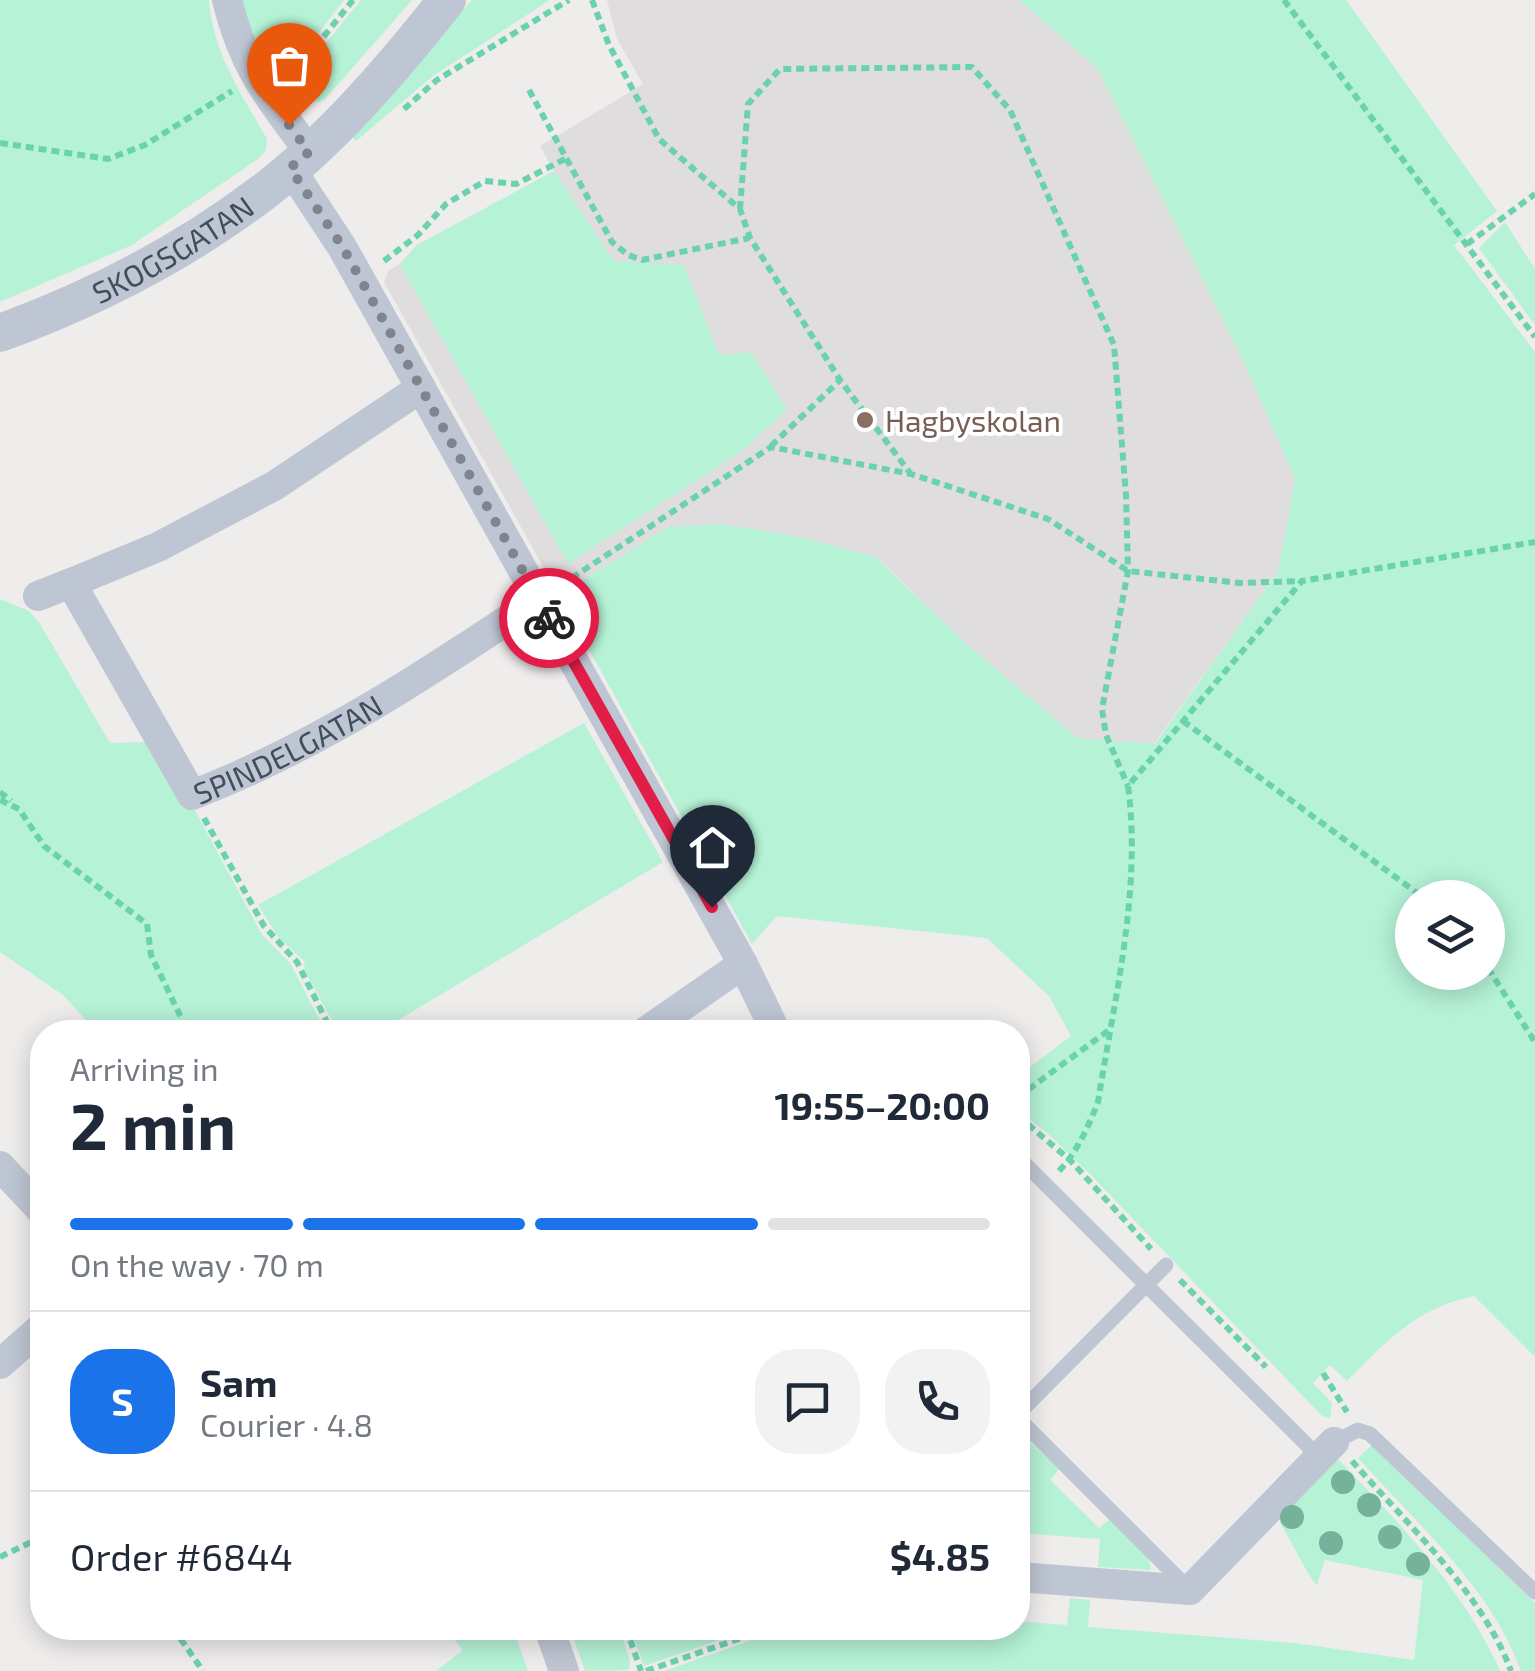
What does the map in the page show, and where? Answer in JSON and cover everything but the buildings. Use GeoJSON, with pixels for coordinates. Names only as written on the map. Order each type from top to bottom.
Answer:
{"type":"FeatureCollection","features":[{"type":"Feature","properties":{"kind":"street"},"geometry":{"type":"LineString","coordinates":[[227,0],[235,32],[300,160],[317,206],[744,964],[770,1020]]}},
{"type":"Feature","properties":{"kind":"street","name":"SKOGSGATAN"},"geometry":{"type":"LineString","coordinates":[[0,333],[107,288],[175,251],[264,192],[386,73],[447,0]]}},
{"type":"Feature","properties":{"kind":"street"},"geometry":{"type":"LineString","coordinates":[[38,596],[158,547],[274,486],[422,388]]}},
{"type":"Feature","properties":{"kind":"street","name":"SPINDELGATAN"},"geometry":{"type":"LineString","coordinates":[[72,583],[192,795],[280,757],[410,685],[539,599]]}},
{"type":"Feature","properties":{"kind":"street"},"geometry":{"type":"LineString","coordinates":[[662,1020],[744,964]]}},
{"type":"Feature","properties":{"kind":"street"},"geometry":{"type":"LineString","coordinates":[[0,1166],[30,1198]]}},
{"type":"Feature","properties":{"kind":"street"},"geometry":{"type":"LineString","coordinates":[[0,1364],[30,1338]]}},
{"type":"Feature","properties":{"kind":"street"},"geometry":{"type":"LineString","coordinates":[[1030,1578],[1190,1590],[1337,1443]]}},
{"type":"Feature","properties":{"kind":"street"},"geometry":{"type":"LineString","coordinates":[[553,1640],[564,1671]]}},
{"type":"Feature","properties":{"kind":"lane"},"geometry":{"type":"LineString","coordinates":[[1030,1169],[1147,1284],[1337,1443],[1370,1434],[1535,1592]]}},
{"type":"Feature","properties":{"kind":"lane"},"geometry":{"type":"LineString","coordinates":[[1030,1404],[1166,1265]]}},
{"type":"Feature","properties":{"kind":"lane"},"geometry":{"type":"LineString","coordinates":[[1030,1428],[1190,1590]]}},
{"type":"Feature","properties":{"kind":"path"},"geometry":{"type":"LineString","coordinates":[[0,143],[108,159],[145,145],[262,89],[353,0]]}},
{"type":"Feature","properties":{"kind":"path"},"geometry":{"type":"LineString","coordinates":[[396,116],[437,80],[569,0]]}},
{"type":"Feature","properties":{"kind":"path"},"geometry":{"type":"LineString","coordinates":[[592,0],[609,45],[659,139],[740,209]]}},
{"type":"Feature","properties":{"kind":"path"},"geometry":{"type":"LineString","coordinates":[[1284,0],[1535,337]]}},
{"type":"Feature","properties":{"kind":"path"},"geometry":{"type":"LineString","coordinates":[[911,474],[840,380],[750,238],[740,209],[748,104],[780,69],[972,67],[1010,110],[1114,345],[1128,571],[1102,709],[1106,735],[1128,786],[1132,814],[1129,902],[1098,1102],[1070,1160]]}},
{"type":"Feature","properties":{"kind":"path"},"geometry":{"type":"LineString","coordinates":[[529,90],[612,242],[628,254],[642,260],[750,238]]}},
{"type":"Feature","properties":{"kind":"path"},"geometry":{"type":"LineString","coordinates":[[360,280],[418,235],[446,204],[485,182],[516,184],[565,160]]}},
{"type":"Feature","properties":{"kind":"path"},"geometry":{"type":"LineString","coordinates":[[1466,244],[1535,194]]}},
{"type":"Feature","properties":{"kind":"path"},"geometry":{"type":"LineString","coordinates":[[539,599],[770,447],[840,380]]}},
{"type":"Feature","properties":{"kind":"path"},"geometry":{"type":"LineString","coordinates":[[770,447],[911,474],[1048,519],[1128,571],[1240,583],[1302,581],[1535,542]]}},
{"type":"Feature","properties":{"kind":"path"},"geometry":{"type":"LineString","coordinates":[[1128,786],[1302,581]]}},
{"type":"Feature","properties":{"kind":"path"},"geometry":{"type":"LineString","coordinates":[[1183,721],[1399,880]]}},
{"type":"Feature","properties":{"kind":"path"},"geometry":{"type":"LineString","coordinates":[[0,792],[19,809],[44,846],[148,924],[151,954],[182,1020]]}},
{"type":"Feature","properties":{"kind":"path"},"geometry":{"type":"LineString","coordinates":[[192,795],[264,926],[297,962],[326,1020]]}},
{"type":"Feature","properties":{"kind":"path"},"geometry":{"type":"LineString","coordinates":[[0,800],[19,809]]}},
{"type":"Feature","properties":{"kind":"path"},"geometry":{"type":"LineString","coordinates":[[1502,990],[1535,1042]]}},
{"type":"Feature","properties":{"kind":"path"},"geometry":{"type":"LineString","coordinates":[[1030,1088],[1109,1030]]}},
{"type":"Feature","properties":{"kind":"path"},"geometry":{"type":"LineString","coordinates":[[1323,1373],[1337,1443],[1462,1590],[1490,1628],[1511,1671]]}},
{"type":"Feature","properties":{"kind":"path"},"geometry":{"type":"LineString","coordinates":[[0,1558],[30,1543]]}},
{"type":"Feature","properties":{"kind":"path"},"geometry":{"type":"LineString","coordinates":[[181,1640],[203,1671]]}},
{"type":"Feature","properties":{"kind":"path"},"geometry":{"type":"LineString","coordinates":[[631,1640],[644,1671],[735,1640]]}},
{"type":"Feature","properties":{"kind":"shaded area","name":"Hagbyskolan"},"geometry":{"type":"Polygon","coordinates":[[[607,0],[1019,0],[1098,69],[1243,360],[1295,479],[1278,571],[1154,744],[1077,738],[969,646],[876,557],[668,527],[559,595],[384,282],[388,271],[417,245],[554,172],[540,146],[643,84],[617,39],[607,0]]]}},
{"type":"Feature","properties":{"kind":"green space"},"geometry":{"type":"Polygon","coordinates":[[[0,0],[209,0],[222,55],[267,139],[266,150],[132,245],[0,302],[0,0]]]}},
{"type":"Feature","properties":{"kind":"green space"},"geometry":{"type":"Polygon","coordinates":[[[241,0],[344,0],[292,68],[274,79],[245,20],[241,0]]]}},
{"type":"Feature","properties":{"kind":"green space"},"geometry":{"type":"Polygon","coordinates":[[[361,0],[412,0],[325,99],[305,99],[292,85],[361,0]]]}},
{"type":"Feature","properties":{"kind":"green space"},"geometry":{"type":"Polygon","coordinates":[[[472,0],[550,0],[433,76],[356,141],[352,137],[472,0]]]}},
{"type":"Feature","properties":{"kind":"green space"},"geometry":{"type":"Polygon","coordinates":[[[1019,0],[1346,0],[1497,211],[1454,245],[1535,352],[1535,1357],[1474,1296],[1454,1301],[1404,1328],[1347,1381],[1330,1365],[1313,1383],[1332,1403],[1330,1418],[1322,1416],[1091,1175],[1030,1119],[1030,1067],[1071,1036],[1049,996],[987,938],[777,916],[752,944],[559,595],[668,527],[720,524],[791,535],[875,557],[969,646],[1077,738],[1155,744],[1278,571],[1295,479],[1243,360],[1098,69],[1019,0]]]}},
{"type":"Feature","properties":{"kind":"green space"},"geometry":{"type":"Polygon","coordinates":[[[554,171],[614,261],[684,265],[719,355],[751,352],[787,409],[745,449],[568,564],[400,264],[417,245],[554,171]]]}},
{"type":"Feature","properties":{"kind":"green space"},"geometry":{"type":"Polygon","coordinates":[[[1505,222],[1535,269],[1535,325],[1479,248],[1505,222]]]}},
{"type":"Feature","properties":{"kind":"green space"},"geometry":{"type":"Polygon","coordinates":[[[0,599],[29,611],[40,624],[110,743],[149,742],[193,807],[262,935],[290,963],[320,1020],[86,1020],[63,995],[0,952],[0,599]]]}},
{"type":"Feature","properties":{"kind":"green space"},"geometry":{"type":"Polygon","coordinates":[[[584,723],[663,862],[398,1020],[332,1020],[305,971],[304,961],[279,938],[258,905],[584,723]]]}},
{"type":"Feature","properties":{"kind":"green space"},"geometry":{"type":"Polygon","coordinates":[[[1030,1442],[1059,1469],[1050,1480],[1099,1528],[1110,1519],[1149,1559],[1151,1570],[1098,1567],[1100,1539],[1030,1534],[1030,1442]]]}},
{"type":"Feature","properties":{"kind":"green space"},"geometry":{"type":"Polygon","coordinates":[[[1372,1445],[1535,1603],[1535,1671],[1521,1671],[1508,1640],[1472,1584],[1358,1458],[1372,1445]]]}},
{"type":"Feature","properties":{"kind":"green space"},"geometry":{"type":"Polygon","coordinates":[[[1337,1458],[1449,1584],[1500,1671],[664,1671],[752,1640],[1030,1640],[1030,1622],[1067,1625],[1070,1598],[1090,1600],[1088,1627],[1294,1643],[1414,1660],[1423,1580],[1325,1560],[1317,1585],[1279,1515],[1337,1458]]]}},
{"type":"Feature","properties":{"kind":"green space"},"geometry":{"type":"Polygon","coordinates":[[[455,1640],[517,1640],[528,1671],[436,1671],[463,1650],[455,1640]]]}},
{"type":"Feature","properties":{"kind":"green space"},"geometry":{"type":"Polygon","coordinates":[[[574,1640],[623,1640],[629,1670],[585,1671],[574,1640]]]}},
{"type":"Feature","properties":{"kind":"green space"},"geometry":{"type":"Polygon","coordinates":[[[634,1640],[719,1640],[644,1666],[634,1640]]]}},
{"type":"Feature","properties":{"kind":"way so far"},"geometry":{"type":"LineString","coordinates":[[289,125],[309,152],[290,168],[342,246],[549,618]]}},
{"type":"Feature","properties":{"kind":"place","name":"Hagbyskolan"},"geometry":{"type":"Point","coordinates":[865,420]}},
{"type":"Feature","properties":{"kind":"route"},"geometry":{"type":"LineString","coordinates":[[549,618],[712,907]]}}]}
